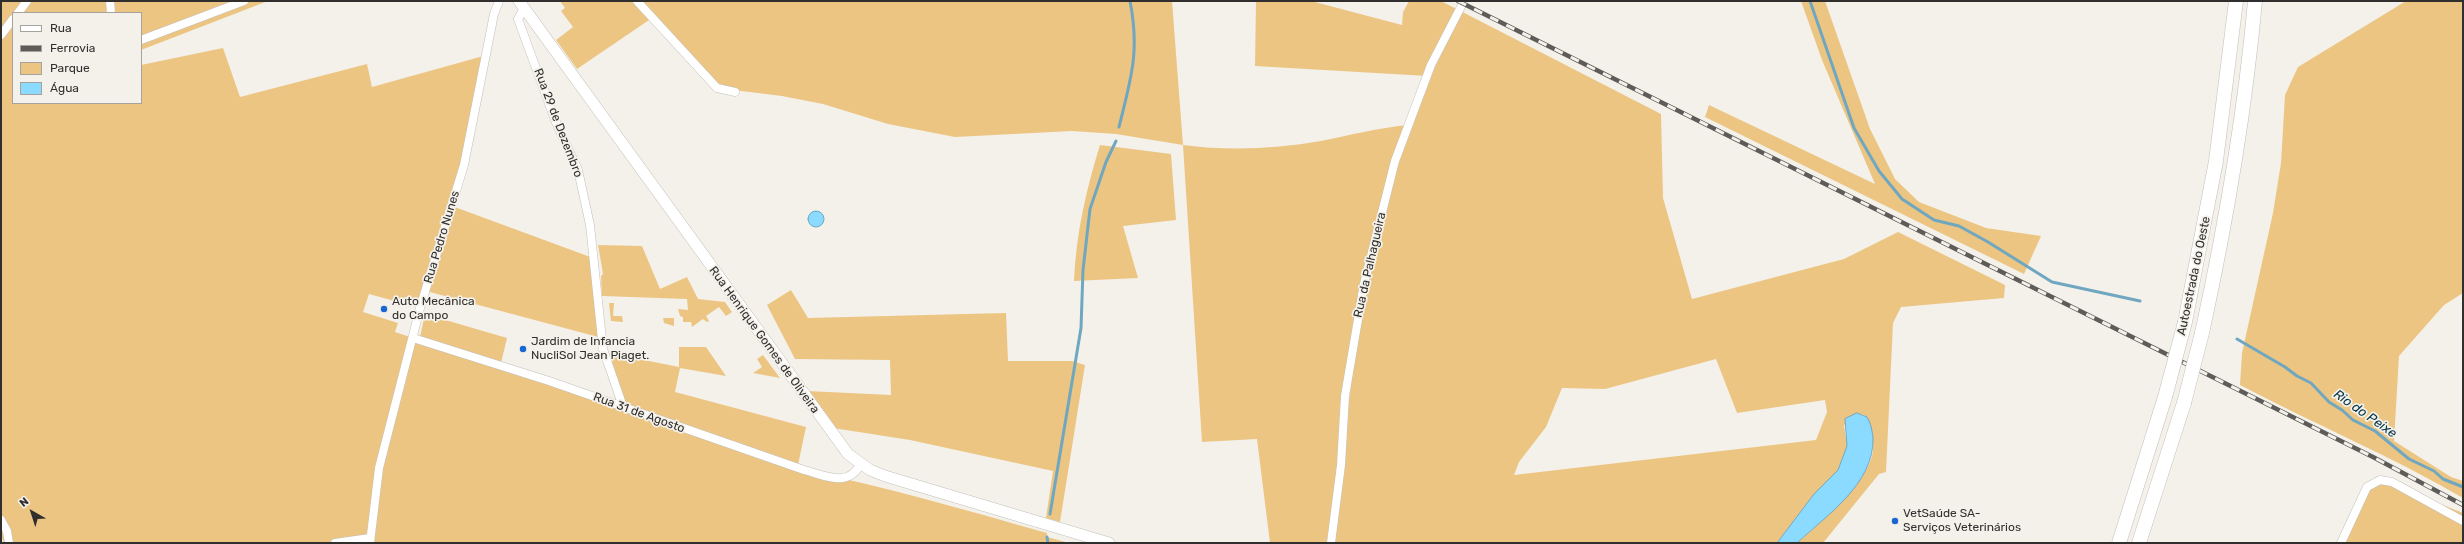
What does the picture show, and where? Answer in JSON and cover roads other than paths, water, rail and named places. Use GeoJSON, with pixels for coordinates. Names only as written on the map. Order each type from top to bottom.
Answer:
{"type":"FeatureCollection","features":[{"type":"Feature","properties":{"kind":"highway","name":"Autoestrada do Oeste"},"geometry":{"type":"LineString","coordinates":[[2119,543],[2165,397],[2185,322],[2216,161],[2236,1]]}},
{"type":"Feature","properties":{"kind":"highway","name":"Autoestrada do Oeste"},"geometry":{"type":"LineString","coordinates":[[2139,543],[2184,403],[2202,333],[2232,182],[2245,93],[2255,1]]}},
{"type":"Feature","properties":{"kind":"street"},"geometry":{"type":"LineString","coordinates":[[19,12],[26,1]]}},
{"type":"Feature","properties":{"kind":"street"},"geometry":{"type":"LineString","coordinates":[[110,1],[111,12]]}},
{"type":"Feature","properties":{"kind":"street"},"geometry":{"type":"LineString","coordinates":[[142,40],[244,1]]}},
{"type":"Feature","properties":{"kind":"street","name":"Rua Pedro Nunes"},"geometry":{"type":"LineString","coordinates":[[370,540],[379,468],[412,338],[464,165],[494,14],[499,1]]}},
{"type":"Feature","properties":{"kind":"street"},"geometry":{"type":"LineString","coordinates":[[637,1],[717,88],[735,92]]}},
{"type":"Feature","properties":{"kind":"street","name":"Rua da Palhagueira"},"geometry":{"type":"LineString","coordinates":[[1331,543],[1341,465],[1345,396],[1364,284],[1395,161],[1432,65],[1464,1]]}},
{"type":"Feature","properties":{"kind":"street","name":"Rua 29 de Dezembro"},"geometry":{"type":"LineString","coordinates":[[522,5],[518,19],[555,120],[578,170],[590,226],[603,348],[621,401],[621,407]]}},
{"type":"Feature","properties":{"kind":"street","name":"Rua Henrique Gomes de Oliveira"},"geometry":{"type":"LineString","coordinates":[[522,5],[842,448],[861,464],[901,481],[1109,543]]}},
{"type":"Feature","properties":{"kind":"street"},"geometry":{"type":"LineString","coordinates":[[1,35],[12,20]]}},
{"type":"Feature","properties":{"kind":"street","name":"Rua 31 de Agosto"},"geometry":{"type":"LineString","coordinates":[[412,338],[549,381],[798,468],[839,479],[849,477],[861,464]]}},
{"type":"Feature","properties":{"kind":"street"},"geometry":{"type":"LineString","coordinates":[[2341,543],[2367,487],[2380,480],[2392,482],[2463,521]]}},
{"type":"Feature","properties":{"kind":"street"},"geometry":{"type":"LineString","coordinates":[[1,520],[7,531],[9,543]]}},
{"type":"Feature","properties":{"kind":"street"},"geometry":{"type":"LineString","coordinates":[[335,543],[370,540]]}},
{"type":"Feature","properties":{"kind":"water"},"geometry":{"type":"Polygon","coordinates":[[[816,211],[823,216],[824,219],[819,226],[816,227],[809,222],[808,219],[813,212],[816,211]]]}},
{"type":"Feature","properties":{"kind":"water"},"geometry":{"type":"Polygon","coordinates":[[[1857,413],[1867,417],[1873,437],[1872,454],[1858,483],[1835,509],[1797,543],[1777,543],[1814,494],[1838,470],[1847,446],[1845,419],[1857,413]]]}},
{"type":"Feature","properties":{"kind":"waterway"},"geometry":{"type":"LineString","coordinates":[[1119,127],[1133,65],[1134,35],[1130,1]]}},
{"type":"Feature","properties":{"kind":"waterway"},"geometry":{"type":"LineString","coordinates":[[1810,1],[1854,128],[1879,171],[1902,199],[1934,220],[1959,226],[1988,242],[2052,282],[2140,301]]}},
{"type":"Feature","properties":{"kind":"waterway"},"geometry":{"type":"LineString","coordinates":[[1050,514],[1081,328],[1083,270],[1090,209],[1106,162],[1116,141]]}},
{"type":"Feature","properties":{"kind":"waterway","name":"Rio do Peixe"},"geometry":{"type":"LineString","coordinates":[[2237,339],[2311,383],[2329,402],[2342,410],[2353,420],[2375,431],[2409,459],[2434,471],[2443,479],[2463,487]]}},
{"type":"Feature","properties":{"kind":"waterway"},"geometry":{"type":"LineString","coordinates":[[1047,537],[1048,543]]}},
{"type":"Feature","properties":{"kind":"railway"},"geometry":{"type":"LineString","coordinates":[[1458,1],[2373,457],[2463,505]]}},
{"type":"Feature","properties":{"kind":"place","name":"Auto Mecânica do Campo"},"geometry":{"type":"Point","coordinates":[384,309]}},
{"type":"Feature","properties":{"kind":"place","name":"Jardim de Infancia NucliSol Jean Piaget."},"geometry":{"type":"Point","coordinates":[523,349]}},
{"type":"Feature","properties":{"kind":"place","name":"VetSaúde SA- Serviços Veterinários"},"geometry":{"type":"Point","coordinates":[1895,521]}}]}
